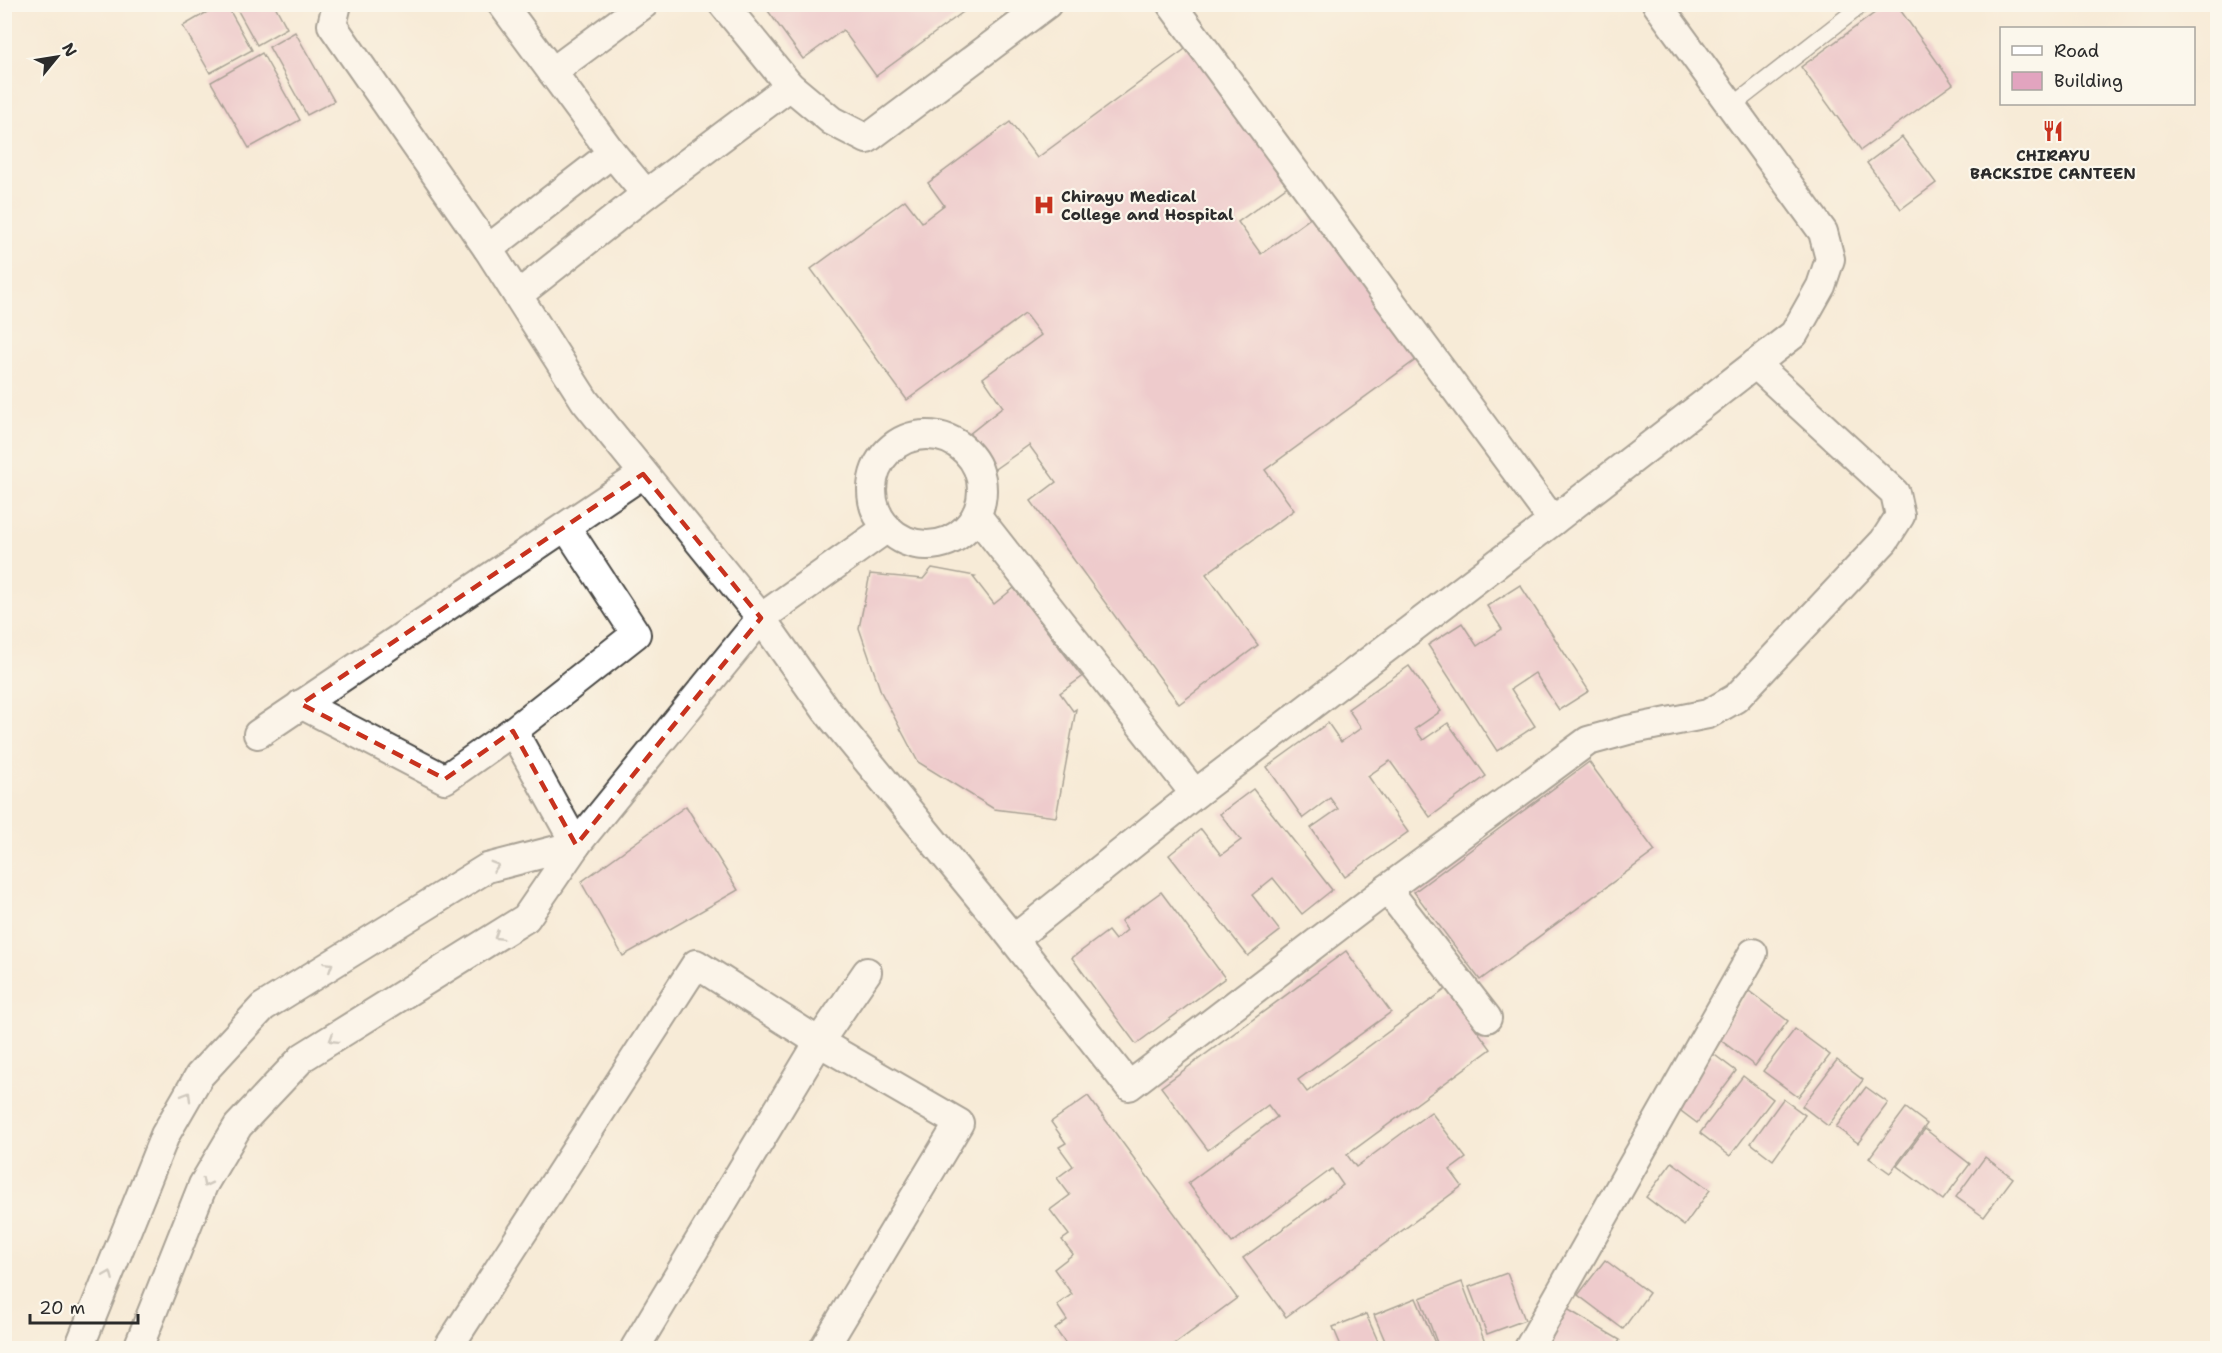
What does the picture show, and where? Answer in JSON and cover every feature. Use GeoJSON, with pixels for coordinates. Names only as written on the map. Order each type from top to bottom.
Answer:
{"type":"FeatureCollection","features":[{"type":"Feature","properties":{"kind":"street"},"geometry":{"type":"LineString","coordinates":[[337,4],[332,25],[488,249],[585,401],[761,618],[826,710],[1014,939],[1129,1086],[1387,889],[1588,741],[1628,729],[1708,714],[1736,698],[1884,541],[1900,516],[1895,493],[1755,364]]}},
{"type":"Feature","properties":{"kind":"street"},"geometry":{"type":"LineString","coordinates":[[502,4],[612,153],[646,194]]}},
{"type":"Feature","properties":{"kind":"street"},"geometry":{"type":"LineString","coordinates":[[552,72],[644,4]]}},
{"type":"Feature","properties":{"kind":"street"},"geometry":{"type":"LineString","coordinates":[[723,4],[790,86],[832,121],[867,140],[1047,4]]}},
{"type":"Feature","properties":{"kind":"street"},"geometry":{"type":"LineString","coordinates":[[1171,4],[1553,521]]}},
{"type":"Feature","properties":{"kind":"street"},"geometry":{"type":"LineString","coordinates":[[1014,939],[1195,794],[1794,334],[1821,286],[1830,259],[1823,232],[1657,4]]}},
{"type":"Feature","properties":{"kind":"street"},"geometry":{"type":"LineString","coordinates":[[518,295],[646,194],[790,86]]}},
{"type":"Feature","properties":{"kind":"street"},"geometry":{"type":"LineString","coordinates":[[488,249],[612,153]]}},
{"type":"Feature","properties":{"kind":"street"},"geometry":{"type":"LineString","coordinates":[[920,434],[937,435],[953,441],[967,451],[977,465],[982,482],[982,500],[977,516],[966,530],[952,540],[935,545],[918,545],[901,539],[887,528],[877,514],[872,497],[872,480],[878,463],[888,449],[920,434]]}},
{"type":"Feature","properties":{"kind":"street"},"geometry":{"type":"LineString","coordinates":[[258,734],[643,474]]}},
{"type":"Feature","properties":{"kind":"street"},"geometry":{"type":"LineString","coordinates":[[977,516],[1195,794]]}},
{"type":"Feature","properties":{"kind":"street"},"geometry":{"type":"LineString","coordinates":[[301,704],[445,779],[513,731],[636,634],[566,527]]}},
{"type":"Feature","properties":{"kind":"street"},"geometry":{"type":"LineString","coordinates":[[138,1348],[204,1185],[238,1126],[303,1058],[526,918],[576,845],[761,618],[887,528]]}},
{"type":"Feature","properties":{"kind":"street"},"geometry":{"type":"LineString","coordinates":[[513,731],[576,845]]}},
{"type":"Feature","properties":{"kind":"street"},"geometry":{"type":"LineString","coordinates":[[79,1348],[165,1135],[199,1076],[263,1007],[487,868],[576,845]]}},
{"type":"Feature","properties":{"kind":"street"},"geometry":{"type":"LineString","coordinates":[[1387,889],[1487,1018]]}},
{"type":"Feature","properties":{"kind":"street"},"geometry":{"type":"LineString","coordinates":[[1529,1348],[1753,953]]}},
{"type":"Feature","properties":{"kind":"street"},"geometry":{"type":"LineString","coordinates":[[453,1347],[696,964],[819,1042],[959,1124],[824,1348]]}},
{"type":"Feature","properties":{"kind":"street"},"geometry":{"type":"LineString","coordinates":[[635,1348],[819,1042],[867,972]]}},
{"type":"Feature","properties":{"kind":"lane"},"geometry":{"type":"LineString","coordinates":[[1732,106],[1863,4]]}},
{"type":"Feature","properties":{"kind":"highlighted area"},"geometry":{"type":"Polygon","coordinates":[[[643,474],[761,618],[576,845],[513,731],[445,779],[301,704],[643,474]]]}},
{"type":"Feature","properties":{"kind":"building"},"geometry":{"type":"Polygon","coordinates":[[[221,4],[226,4],[252,50],[210,73],[183,26],[221,4]]]}},
{"type":"Feature","properties":{"kind":"building"},"geometry":{"type":"Polygon","coordinates":[[[245,4],[274,4],[287,28],[257,45],[237,9],[245,4]]]}},
{"type":"Feature","properties":{"kind":"building"},"geometry":{"type":"Polygon","coordinates":[[[763,4],[974,4],[876,76],[843,30],[803,59],[763,4]]]}},
{"type":"Feature","properties":{"kind":"building"},"geometry":{"type":"Polygon","coordinates":[[[1887,4],[1896,4],[1953,84],[1861,150],[1801,67],[1887,4]]]}},
{"type":"Feature","properties":{"kind":"building"},"geometry":{"type":"Polygon","coordinates":[[[295,32],[334,101],[307,115],[269,47],[295,32]]]}},
{"type":"Feature","properties":{"kind":"building"},"geometry":{"type":"Polygon","coordinates":[[[1192,44],[1293,182],[1238,222],[1261,254],[1316,214],[1421,356],[1265,470],[1294,510],[1206,574],[1258,645],[1179,704],[1031,501],[1056,482],[1029,445],[992,471],[968,435],[1003,407],[983,378],[1041,335],[1025,314],[907,400],[811,269],[905,200],[922,222],[944,205],[928,183],[1010,122],[1037,158],[1192,44]]]}},
{"type":"Feature","properties":{"kind":"building"},"geometry":{"type":"Polygon","coordinates":[[[262,53],[300,120],[249,148],[211,82],[262,53]]]}},
{"type":"Feature","properties":{"kind":"building"},"geometry":{"type":"Polygon","coordinates":[[[1902,137],[1936,183],[1901,209],[1867,163],[1902,137]]]}},
{"type":"Feature","properties":{"kind":"building"},"geometry":{"type":"Polygon","coordinates":[[[932,568],[975,576],[973,577],[994,604],[1014,588],[1082,677],[1060,693],[1073,711],[1076,709],[1056,817],[994,809],[918,762],[881,692],[859,628],[870,574],[923,579],[932,568]]]}},
{"type":"Feature","properties":{"kind":"building"},"geometry":{"type":"Polygon","coordinates":[[[1520,585],[1589,691],[1559,710],[1535,673],[1511,689],[1535,726],[1497,751],[1428,645],[1462,623],[1477,646],[1502,629],[1487,606],[1520,585]]]}},
{"type":"Feature","properties":{"kind":"building"},"geometry":{"type":"Polygon","coordinates":[[[1409,666],[1441,711],[1415,729],[1423,740],[1448,723],[1486,776],[1430,817],[1390,761],[1368,776],[1408,832],[1345,877],[1311,828],[1338,809],[1330,798],[1303,818],[1267,767],[1328,723],[1341,742],[1361,728],[1348,709],[1409,666]]]}},
{"type":"Feature","properties":{"kind":"building"},"geometry":{"type":"Polygon","coordinates":[[[1589,762],[1655,851],[1480,980],[1414,892],[1589,762]]]}},
{"type":"Feature","properties":{"kind":"building"},"geometry":{"type":"Polygon","coordinates":[[[1253,789],[1332,890],[1302,914],[1273,878],[1252,895],[1280,931],[1248,956],[1169,855],[1201,829],[1221,855],[1241,840],[1220,814],[1253,789]]]}},
{"type":"Feature","properties":{"kind":"building"},"geometry":{"type":"Polygon","coordinates":[[[686,806],[738,890],[623,956],[581,882],[686,806]]]}},
{"type":"Feature","properties":{"kind":"building"},"geometry":{"type":"Polygon","coordinates":[[[1161,892],[1225,978],[1136,1044],[1072,958],[1108,931],[1115,940],[1127,930],[1121,921],[1161,892]]]}},
{"type":"Feature","properties":{"kind":"building"},"geometry":{"type":"Polygon","coordinates":[[[1346,951],[1391,1012],[1298,1080],[1307,1092],[1446,989],[1491,1049],[1347,1155],[1356,1167],[1431,1112],[1466,1158],[1450,1170],[1462,1186],[1286,1317],[1243,1258],[1343,1185],[1332,1169],[1232,1243],[1188,1183],[1277,1117],[1268,1105],[1208,1150],[1161,1087],[1346,951]]]}},
{"type":"Feature","properties":{"kind":"building"},"geometry":{"type":"Polygon","coordinates":[[[1749,991],[1788,1021],[1755,1066],[1715,1036],[1749,991]]]}},
{"type":"Feature","properties":{"kind":"building"},"geometry":{"type":"Polygon","coordinates":[[[1795,1029],[1830,1055],[1798,1097],[1763,1071],[1795,1029]]]}},
{"type":"Feature","properties":{"kind":"building"},"geometry":{"type":"Polygon","coordinates":[[[1712,1053],[1736,1071],[1697,1123],[1673,1105],[1712,1053]]]}},
{"type":"Feature","properties":{"kind":"building"},"geometry":{"type":"Polygon","coordinates":[[[1837,1060],[1863,1080],[1828,1126],[1802,1106],[1837,1060]]]}},
{"type":"Feature","properties":{"kind":"building"},"geometry":{"type":"Polygon","coordinates":[[[1743,1076],[1773,1099],[1730,1156],[1700,1133],[1743,1076]]]}},
{"type":"Feature","properties":{"kind":"building"},"geometry":{"type":"Polygon","coordinates":[[[1866,1087],[1888,1103],[1858,1143],[1836,1127],[1866,1087]]]}},
{"type":"Feature","properties":{"kind":"building"},"geometry":{"type":"Polygon","coordinates":[[[1088,1096],[1237,1298],[1169,1348],[1069,1348],[1055,1329],[1067,1320],[1057,1305],[1072,1294],[1054,1269],[1073,1254],[1062,1240],[1069,1235],[1050,1210],[1070,1195],[1057,1178],[1073,1166],[1059,1147],[1066,1143],[1051,1122],[1088,1096]]]}},
{"type":"Feature","properties":{"kind":"building"},"geometry":{"type":"Polygon","coordinates":[[[1783,1099],[1805,1115],[1773,1160],[1751,1143],[1783,1099]]]}},
{"type":"Feature","properties":{"kind":"building"},"geometry":{"type":"Polygon","coordinates":[[[1906,1108],[1927,1124],[1890,1173],[1869,1158],[1906,1108]]]}},
{"type":"Feature","properties":{"kind":"building"},"geometry":{"type":"Polygon","coordinates":[[[1925,1129],[1970,1164],[1943,1200],[1897,1166],[1925,1129]]]}},
{"type":"Feature","properties":{"kind":"building"},"geometry":{"type":"Polygon","coordinates":[[[1985,1157],[2013,1178],[1984,1217],[1956,1197],[1985,1157]]]}},
{"type":"Feature","properties":{"kind":"building"},"geometry":{"type":"Polygon","coordinates":[[[1672,1162],[1710,1190],[1684,1226],[1646,1197],[1672,1162]]]}},
{"type":"Feature","properties":{"kind":"building"},"geometry":{"type":"Polygon","coordinates":[[[1605,1260],[1649,1293],[1623,1329],[1578,1295],[1605,1260]]]}},
{"type":"Feature","properties":{"kind":"building"},"geometry":{"type":"Polygon","coordinates":[[[1507,1273],[1525,1320],[1487,1334],[1469,1287],[1507,1273]]]}},
{"type":"Feature","properties":{"kind":"building"},"geometry":{"type":"Polygon","coordinates":[[[1462,1282],[1487,1348],[1439,1348],[1420,1298],[1462,1282]]]}},
{"type":"Feature","properties":{"kind":"building"},"geometry":{"type":"Polygon","coordinates":[[[1416,1298],[1437,1348],[1388,1348],[1374,1315],[1416,1298]]]}},
{"type":"Feature","properties":{"kind":"building"},"geometry":{"type":"Polygon","coordinates":[[[1562,1306],[1620,1340],[1615,1348],[1543,1348],[1562,1306]]]}},
{"type":"Feature","properties":{"kind":"building"},"geometry":{"type":"Polygon","coordinates":[[[1366,1314],[1381,1348],[1342,1348],[1333,1327],[1366,1314]]]}},
{"type":"Feature","properties":{"kind":"place","name":"CHIRAYU BACKSIDE CANTEEN"},"geometry":{"type":"Point","coordinates":[2053,131]}},
{"type":"Feature","properties":{"kind":"place","name":"Chirayu Medical College and Hospital"},"geometry":{"type":"Point","coordinates":[1044,205]}}]}
